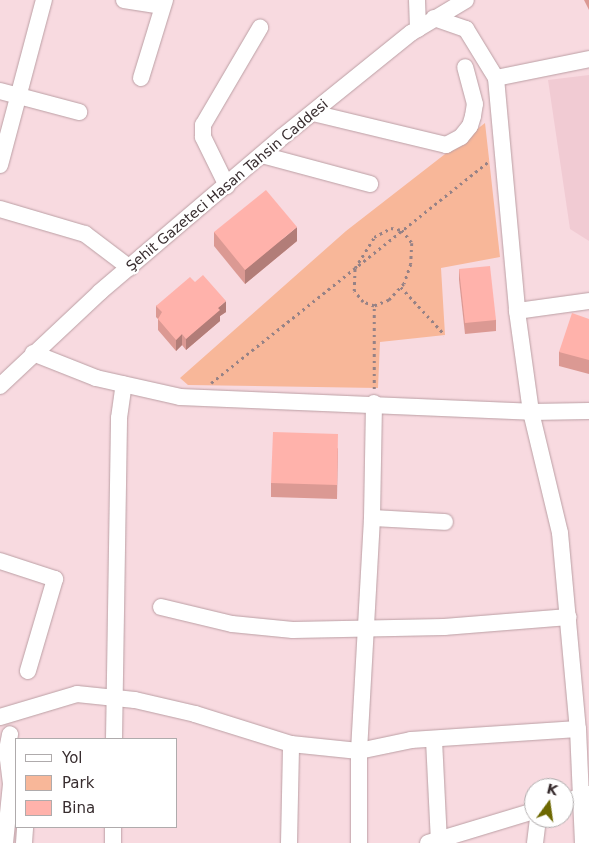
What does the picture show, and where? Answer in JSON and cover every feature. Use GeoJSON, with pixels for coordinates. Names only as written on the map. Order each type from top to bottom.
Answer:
{"type":"FeatureCollection","features":[{"type":"Feature","properties":{"kind":"street"},"geometry":{"type":"LineString","coordinates":[[0,164],[44,0]]}},
{"type":"Feature","properties":{"kind":"street"},"geometry":{"type":"LineString","coordinates":[[124,0],[164,3],[142,78]]}},
{"type":"Feature","properties":{"kind":"street"},"geometry":{"type":"LineString","coordinates":[[416,0],[418,29]]}},
{"type":"Feature","properties":{"kind":"street","name":"Şehit Gazeteci Hasan Tahsin Caddesi"},"geometry":{"type":"LineString","coordinates":[[0,386],[33,353],[130,268],[312,113],[418,29],[466,0]]}},
{"type":"Feature","properties":{"kind":"street"},"geometry":{"type":"LineString","coordinates":[[434,18],[466,29],[496,78],[517,311],[531,412],[560,533],[586,795],[583,843]]}},
{"type":"Feature","properties":{"kind":"street"},"geometry":{"type":"LineString","coordinates":[[227,186],[203,136],[204,125],[260,28]]}},
{"type":"Feature","properties":{"kind":"street"},"geometry":{"type":"LineString","coordinates":[[496,78],[589,59]]}},
{"type":"Feature","properties":{"kind":"street"},"geometry":{"type":"LineString","coordinates":[[312,113],[446,145],[461,137],[473,116],[475,104],[465,67]]}},
{"type":"Feature","properties":{"kind":"street"},"geometry":{"type":"LineString","coordinates":[[0,91],[80,112]]}},
{"type":"Feature","properties":{"kind":"street"},"geometry":{"type":"LineString","coordinates":[[262,155],[370,184]]}},
{"type":"Feature","properties":{"kind":"street"},"geometry":{"type":"LineString","coordinates":[[0,209],[84,234],[130,268]]}},
{"type":"Feature","properties":{"kind":"street"},"geometry":{"type":"LineString","coordinates":[[517,311],[589,301]]}},
{"type":"Feature","properties":{"kind":"street"},"geometry":{"type":"LineString","coordinates":[[33,353],[96,378],[180,397],[374,403],[531,412],[589,411]]}},
{"type":"Feature","properties":{"kind":"street"},"geometry":{"type":"LineString","coordinates":[[114,738],[119,418],[124,384]]}},
{"type":"Feature","properties":{"kind":"street"},"geometry":{"type":"LineString","coordinates":[[359,843],[359,752],[364,630],[372,518],[374,403]]}},
{"type":"Feature","properties":{"kind":"street"},"geometry":{"type":"LineString","coordinates":[[372,518],[445,522]]}},
{"type":"Feature","properties":{"kind":"street"},"geometry":{"type":"LineString","coordinates":[[0,561],[55,579],[28,671]]}},
{"type":"Feature","properties":{"kind":"street"},"geometry":{"type":"LineString","coordinates":[[161,607],[232,624],[293,630],[364,630],[569,617]]}},
{"type":"Feature","properties":{"kind":"street"},"geometry":{"type":"LineString","coordinates":[[0,717],[77,694],[114,698],[194,714],[291,744],[359,752],[411,740],[434,740],[578,729]]}},
{"type":"Feature","properties":{"kind":"street"},"geometry":{"type":"LineString","coordinates":[[5,843],[11,784],[7,750],[9,734]]}},
{"type":"Feature","properties":{"kind":"street"},"geometry":{"type":"LineString","coordinates":[[434,740],[435,842],[524,814]]}},
{"type":"Feature","properties":{"kind":"street"},"geometry":{"type":"LineString","coordinates":[[289,843],[291,744]]}},
{"type":"Feature","properties":{"kind":"street"},"geometry":{"type":"LineString","coordinates":[[574,799],[586,795]]}},
{"type":"Feature","properties":{"kind":"street"},"geometry":{"type":"LineString","coordinates":[[24,843],[25,828]]}},
{"type":"Feature","properties":{"kind":"street"},"geometry":{"type":"LineString","coordinates":[[113,828],[113,843]]}},
{"type":"Feature","properties":{"kind":"street"},"geometry":{"type":"LineString","coordinates":[[535,843],[537,828]]}},
{"type":"Feature","properties":{"kind":"path"},"geometry":{"type":"LineString","coordinates":[[206,398],[209,385],[489,161],[503,157]]}},
{"type":"Feature","properties":{"kind":"path"},"geometry":{"type":"LineString","coordinates":[[391,228],[402,230],[412,243],[411,264],[402,287],[389,300],[374,306],[363,302],[354,292],[355,268],[374,237],[391,228]]}},
{"type":"Feature","properties":{"kind":"path"},"geometry":{"type":"LineString","coordinates":[[402,287],[445,334]]}},
{"type":"Feature","properties":{"kind":"path"},"geometry":{"type":"LineString","coordinates":[[374,306],[374,403]]}},
{"type":"Feature","properties":{"kind":"shaded area"},"geometry":{"type":"Polygon","coordinates":[[[589,75],[589,241],[570,229],[548,80],[589,75]]]}},
{"type":"Feature","properties":{"kind":"green space"},"geometry":{"type":"Polygon","coordinates":[[[485,123],[500,257],[441,268],[445,335],[380,342],[378,388],[188,385],[180,378],[346,231],[485,123]]]}},
{"type":"Feature","properties":{"kind":"building"},"geometry":{"type":"Polygon","coordinates":[[[266,190],[297,227],[245,270],[214,232],[266,190]]]}},
{"type":"Feature","properties":{"kind":"building"},"geometry":{"type":"Polygon","coordinates":[[[490,266],[496,320],[465,323],[459,269],[490,266]]]}},
{"type":"Feature","properties":{"kind":"building"},"geometry":{"type":"Polygon","coordinates":[[[203,275],[226,301],[218,308],[220,310],[186,339],[182,334],[176,340],[158,319],[162,312],[156,306],[190,277],[195,282],[203,275]]]}},
{"type":"Feature","properties":{"kind":"building"},"geometry":{"type":"Polygon","coordinates":[[[572,313],[589,319],[589,360],[559,352],[572,313]]]}},
{"type":"Feature","properties":{"kind":"building"},"geometry":{"type":"Polygon","coordinates":[[[273,432],[338,434],[337,485],[271,483],[273,432]]]}}]}
